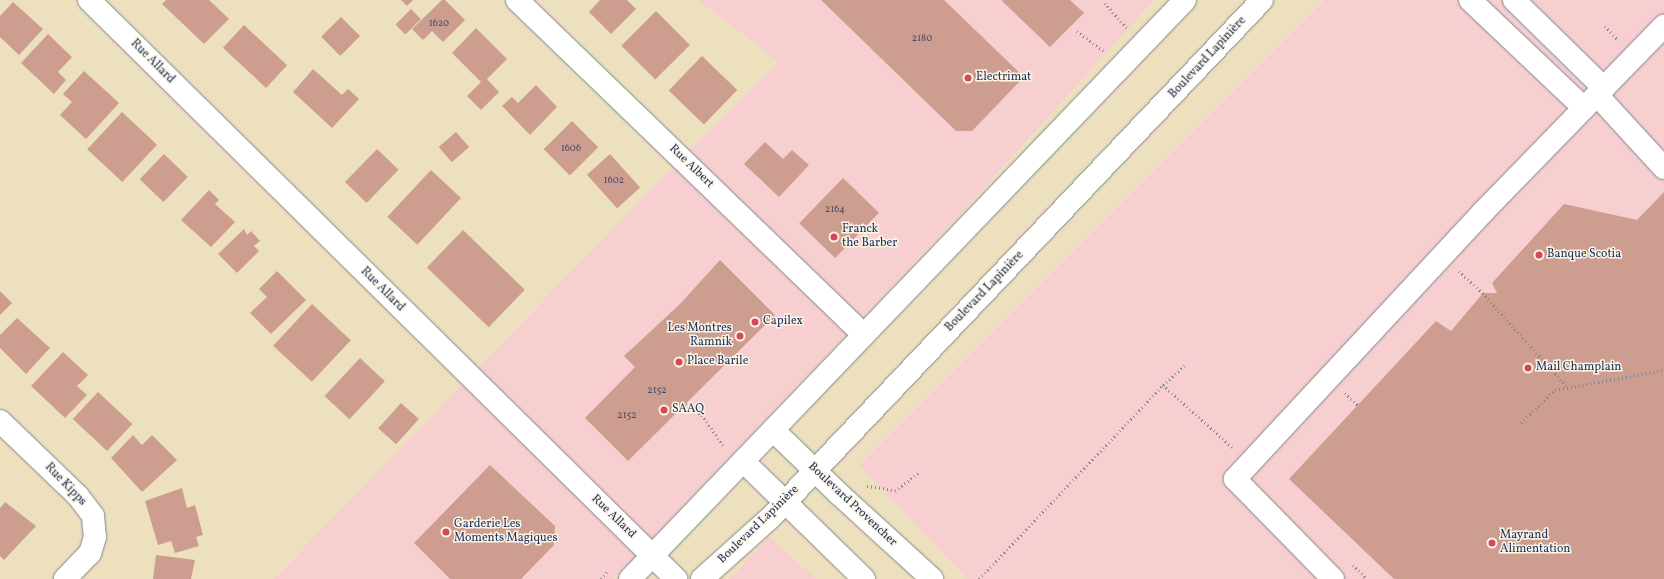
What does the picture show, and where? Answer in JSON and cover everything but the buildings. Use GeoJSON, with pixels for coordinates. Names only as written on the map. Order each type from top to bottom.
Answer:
{"type":"FeatureCollection","features":[{"type":"Feature","properties":{"kind":"street","name":"Rue Allard"},"geometry":{"type":"LineString","coordinates":[[89,0],[676,579]]}},
{"type":"Feature","properties":{"kind":"street","name":"Rue Albert"},"geometry":{"type":"LineString","coordinates":[[517,0],[864,335]]}},
{"type":"Feature","properties":{"kind":"street"},"geometry":{"type":"LineString","coordinates":[[630,579],[1185,0]]}},
{"type":"Feature","properties":{"kind":"street","name":"Boulevard Lapinière"},"geometry":{"type":"LineString","coordinates":[[702,579],[770,518],[1262,0]]}},
{"type":"Feature","properties":{"kind":"street"},"geometry":{"type":"LineString","coordinates":[[1470,0],[1595,97]]}},
{"type":"Feature","properties":{"kind":"street"},"geometry":{"type":"LineString","coordinates":[[1514,0],[1595,97],[1664,168]]}},
{"type":"Feature","properties":{"kind":"street"},"geometry":{"type":"LineString","coordinates":[[1333,579],[1235,479],[1443,255],[1664,26]]}},
{"type":"Feature","properties":{"kind":"street","name":"Rue Kipps"},"geometry":{"type":"LineString","coordinates":[[0,421],[78,496],[93,516],[95,537],[90,553],[65,579]]}},
{"type":"Feature","properties":{"kind":"street","name":"Boulevard Provencher"},"geometry":{"type":"LineString","coordinates":[[773,430],[932,579]]}},
{"type":"Feature","properties":{"kind":"street"},"geometry":{"type":"LineString","coordinates":[[743,461],[864,579]]}},
{"type":"Feature","properties":{"kind":"path"},"geometry":{"type":"LineString","coordinates":[[1105,3],[1142,45]]}},
{"type":"Feature","properties":{"kind":"path"},"geometry":{"type":"LineString","coordinates":[[1605,26],[1618,41]]}},
{"type":"Feature","properties":{"kind":"path"},"geometry":{"type":"LineString","coordinates":[[1077,31],[1123,65]]}},
{"type":"Feature","properties":{"kind":"path"},"geometry":{"type":"LineString","coordinates":[[1443,255],[1483,293],[1568,388]]}},
{"type":"Feature","properties":{"kind":"path"},"geometry":{"type":"LineString","coordinates":[[979,579],[1163,385],[1185,365]]}},
{"type":"Feature","properties":{"kind":"path"},"geometry":{"type":"LineString","coordinates":[[1521,423],[1555,390],[1664,370]]}},
{"type":"Feature","properties":{"kind":"path"},"geometry":{"type":"LineString","coordinates":[[1163,385],[1250,463]]}},
{"type":"Feature","properties":{"kind":"path"},"geometry":{"type":"LineString","coordinates":[[686,404],[702,415],[724,448]]}},
{"type":"Feature","properties":{"kind":"path"},"geometry":{"type":"LineString","coordinates":[[863,485],[895,491],[918,473]]}},
{"type":"Feature","properties":{"kind":"path"},"geometry":{"type":"LineString","coordinates":[[1350,562],[1367,579]]}},
{"type":"Feature","properties":{"kind":"shaded area"},"geometry":{"type":"Polygon","coordinates":[[[698,0],[1154,0],[951,224],[614,579],[274,579],[666,174],[779,62],[698,0]]]}},
{"type":"Feature","properties":{"kind":"shaded area"},"geometry":{"type":"Polygon","coordinates":[[[1324,0],[1664,0],[1664,579],[968,579],[859,465],[1324,0]]]}},
{"type":"Feature","properties":{"kind":"shaded area"},"geometry":{"type":"Polygon","coordinates":[[[769,537],[816,579],[730,579],[769,537]]]}},
{"type":"Feature","properties":{"kind":"place","name":"Electrimat"},"geometry":{"type":"Point","coordinates":[968,78]}},
{"type":"Feature","properties":{"kind":"place","name":"Franck the Barber"},"geometry":{"type":"Point","coordinates":[834,237]}},
{"type":"Feature","properties":{"kind":"place","name":"Banque Scotia"},"geometry":{"type":"Point","coordinates":[1539,255]}},
{"type":"Feature","properties":{"kind":"place","name":"Capilex"},"geometry":{"type":"Point","coordinates":[755,322]}},
{"type":"Feature","properties":{"kind":"place","name":"Les Montres Ramnik"},"geometry":{"type":"Point","coordinates":[740,336]}},
{"type":"Feature","properties":{"kind":"place","name":"Place Barile"},"geometry":{"type":"Point","coordinates":[679,362]}},
{"type":"Feature","properties":{"kind":"place","name":"Mail Champlain"},"geometry":{"type":"Point","coordinates":[1528,368]}},
{"type":"Feature","properties":{"kind":"place","name":"SAAQ"},"geometry":{"type":"Point","coordinates":[664,410]}},
{"type":"Feature","properties":{"kind":"place","name":"Garderie Les Moments Magiques"},"geometry":{"type":"Point","coordinates":[446,532]}},
{"type":"Feature","properties":{"kind":"place","name":"Mayrand Alimentation"},"geometry":{"type":"Point","coordinates":[1492,543]}}]}
